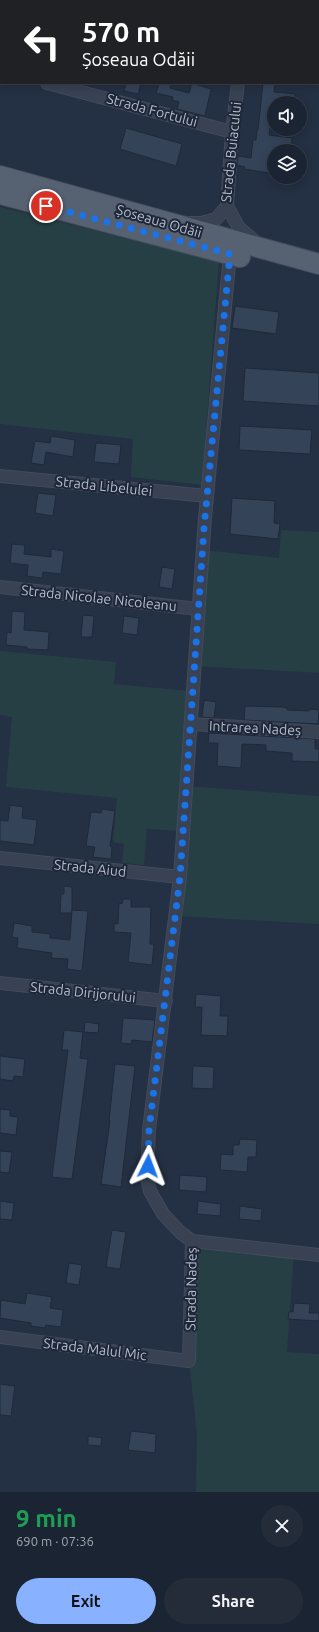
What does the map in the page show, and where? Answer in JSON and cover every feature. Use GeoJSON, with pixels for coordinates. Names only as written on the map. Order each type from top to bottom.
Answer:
{"type":"FeatureCollection","features":[{"type":"Feature","properties":{"kind":"main road","name":"Șoseaua Odăii"},"geometry":{"type":"LineString","coordinates":[[0,176],[319,264]]}},
{"type":"Feature","properties":{"kind":"main road","name":"Șoseaua Odăii"},"geometry":{"type":"LineString","coordinates":[[0,194],[230,254],[319,279]]}},
{"type":"Feature","properties":{"kind":"street","name":"Strada Fortului"},"geometry":{"type":"LineString","coordinates":[[52,84],[232,132]]}},
{"type":"Feature","properties":{"kind":"street","name":"Strada Buiacului"},"geometry":{"type":"LineString","coordinates":[[170,224],[201,223],[216,219],[227,206],[232,132],[238,84]]}},
{"type":"Feature","properties":{"kind":"street"},"geometry":{"type":"LineString","coordinates":[[227,206],[239,228],[264,249]]}},
{"type":"Feature","properties":{"kind":"street","name":"Strada Nadeș"},"geometry":{"type":"LineString","coordinates":[[189,1361],[192,1241],[180,1233],[163,1214],[150,1191],[147,1178],[149,1130],[180,877],[207,496],[230,254]]}},
{"type":"Feature","properties":{"kind":"street","name":"Strada Libelulei"},"geometry":{"type":"LineString","coordinates":[[0,476],[207,496]]}},
{"type":"Feature","properties":{"kind":"street","name":"Strada Nicolae Nicoleanu"},"geometry":{"type":"LineString","coordinates":[[0,587],[198,609]]}},
{"type":"Feature","properties":{"kind":"street","name":"Intrarea Nadeș"},"geometry":{"type":"LineString","coordinates":[[192,724],[319,732]]}},
{"type":"Feature","properties":{"kind":"street","name":"Strada Aiud"},"geometry":{"type":"LineString","coordinates":[[0,858],[180,877]]}},
{"type":"Feature","properties":{"kind":"street","name":"Strada Dirijorului"},"geometry":{"type":"LineString","coordinates":[[0,983],[166,1001]]}},
{"type":"Feature","properties":{"kind":"street"},"geometry":{"type":"LineString","coordinates":[[192,1241],[319,1255]]}},
{"type":"Feature","properties":{"kind":"street","name":"Strada Malul Mic"},"geometry":{"type":"LineString","coordinates":[[0,1337],[189,1361]]}},
{"type":"Feature","properties":{"kind":"green space"},"geometry":{"type":"Polygon","coordinates":[[[0,207],[219,261],[202,485],[131,477],[133,439],[0,424],[0,207]]]}},
{"type":"Feature","properties":{"kind":"green space"},"geometry":{"type":"Polygon","coordinates":[[[281,530],[319,532],[319,673],[196,666],[203,550],[279,558],[281,530]]]}},
{"type":"Feature","properties":{"kind":"green space"},"geometry":{"type":"Polygon","coordinates":[[[0,651],[116,662],[114,684],[190,691],[178,831],[147,829],[144,865],[122,863],[124,844],[113,842],[117,798],[6,787],[12,717],[0,715],[0,651]]]}},
{"type":"Feature","properties":{"kind":"green space"},"geometry":{"type":"Polygon","coordinates":[[[187,786],[319,796],[319,924],[178,916],[187,786]]]}},
{"type":"Feature","properties":{"kind":"green space"},"geometry":{"type":"Polygon","coordinates":[[[192,1241],[294,1252],[287,1352],[319,1354],[319,1492],[196,1492],[197,1435],[189,1361],[192,1241]]]}},
{"type":"Feature","properties":{"kind":"building"},"geometry":{"type":"Polygon","coordinates":[[[126,84],[141,84],[138,94],[124,91],[126,84]]]}},
{"type":"Feature","properties":{"kind":"building"},"geometry":{"type":"Polygon","coordinates":[[[159,84],[171,84],[170,88],[189,93],[192,84],[211,89],[205,116],[177,109],[179,102],[172,100],[173,97],[156,93],[159,84]]]}},
{"type":"Feature","properties":{"kind":"building"},"geometry":{"type":"Polygon","coordinates":[[[263,84],[275,84],[274,92],[295,94],[295,96],[267,96],[267,136],[292,138],[291,144],[267,144],[267,173],[244,169],[245,167],[237,165],[238,156],[251,158],[253,140],[256,140],[263,84]]]}},
{"type":"Feature","properties":{"kind":"building"},"geometry":{"type":"Polygon","coordinates":[[[126,128],[182,144],[176,166],[120,149],[126,128]]]}},
{"type":"Feature","properties":{"kind":"building"},"geometry":{"type":"Polygon","coordinates":[[[235,306],[279,312],[276,334],[232,328],[235,306]]]}},
{"type":"Feature","properties":{"kind":"building"},"geometry":{"type":"Polygon","coordinates":[[[245,368],[319,373],[319,406],[243,401],[245,368]]]}},
{"type":"Feature","properties":{"kind":"building"},"geometry":{"type":"Polygon","coordinates":[[[240,426],[312,430],[310,454],[239,450],[240,426]]]}},
{"type":"Feature","properties":{"kind":"building"},"geometry":{"type":"Polygon","coordinates":[[[51,436],[75,440],[73,457],[46,452],[44,465],[31,463],[35,441],[50,443],[51,436]]]}},
{"type":"Feature","properties":{"kind":"building"},"geometry":{"type":"Polygon","coordinates":[[[96,443],[121,445],[119,464],[94,462],[96,443]]]}},
{"type":"Feature","properties":{"kind":"building"},"geometry":{"type":"Polygon","coordinates":[[[38,493],[56,495],[53,516],[35,513],[38,493]]]}},
{"type":"Feature","properties":{"kind":"building"},"geometry":{"type":"Polygon","coordinates":[[[232,498],[275,501],[274,523],[280,524],[278,539],[230,534],[232,498]]]}},
{"type":"Feature","properties":{"kind":"building"},"geometry":{"type":"Polygon","coordinates":[[[12,544],[25,545],[24,554],[51,557],[51,549],[64,551],[61,574],[43,572],[42,578],[27,576],[28,565],[10,563],[12,544]]]}},
{"type":"Feature","properties":{"kind":"building"},"geometry":{"type":"Polygon","coordinates":[[[162,567],[175,569],[172,589],[159,587],[162,567]]]}},
{"type":"Feature","properties":{"kind":"building"},"geometry":{"type":"Polygon","coordinates":[[[12,611],[25,612],[24,630],[49,632],[48,650],[27,649],[27,647],[6,645],[7,632],[11,633],[12,611]]]}},
{"type":"Feature","properties":{"kind":"building"},"geometry":{"type":"Polygon","coordinates":[[[83,615],[94,616],[92,637],[81,637],[83,615]]]}},
{"type":"Feature","properties":{"kind":"building"},"geometry":{"type":"Polygon","coordinates":[[[124,616],[139,618],[137,635],[122,633],[124,616]]]}},
{"type":"Feature","properties":{"kind":"building"},"geometry":{"type":"Polygon","coordinates":[[[204,700],[216,702],[214,718],[202,717],[204,700]]]}},
{"type":"Feature","properties":{"kind":"building"},"geometry":{"type":"Polygon","coordinates":[[[245,706],[282,707],[287,708],[287,710],[319,710],[318,724],[244,720],[245,706]]]}},
{"type":"Feature","properties":{"kind":"building"},"geometry":{"type":"Polygon","coordinates":[[[209,733],[315,739],[315,749],[319,749],[319,762],[292,761],[292,753],[266,751],[266,745],[242,744],[241,768],[217,766],[218,743],[208,743],[209,733]]]}},
{"type":"Feature","properties":{"kind":"building"},"geometry":{"type":"Polygon","coordinates":[[[10,805],[23,807],[22,818],[37,820],[34,845],[0,841],[0,820],[8,821],[10,805]]]}},
{"type":"Feature","properties":{"kind":"building"},"geometry":{"type":"Polygon","coordinates":[[[102,809],[115,811],[110,846],[112,847],[111,859],[93,857],[95,847],[86,846],[91,812],[101,813],[102,809]]]}},
{"type":"Feature","properties":{"kind":"building"},"geometry":{"type":"Polygon","coordinates":[[[64,886],[72,887],[72,913],[60,913],[61,894],[64,894],[64,886]]]}},
{"type":"Feature","properties":{"kind":"building"},"geometry":{"type":"Polygon","coordinates":[[[123,899],[131,899],[131,907],[151,907],[150,944],[154,944],[152,965],[128,962],[131,933],[114,932],[114,923],[118,924],[119,903],[122,904],[123,899]]]}},
{"type":"Feature","properties":{"kind":"building"},"geometry":{"type":"Polygon","coordinates":[[[72,910],[88,911],[82,971],[67,969],[68,959],[51,958],[52,953],[17,948],[18,938],[12,937],[14,923],[32,926],[32,932],[50,934],[50,938],[70,940],[72,910]]]}},
{"type":"Feature","properties":{"kind":"building"},"geometry":{"type":"Polygon","coordinates":[[[196,994],[221,996],[220,1016],[228,1016],[227,1036],[201,1035],[202,1007],[195,1007],[196,994]]]}},
{"type":"Feature","properties":{"kind":"building"},"geometry":{"type":"Polygon","coordinates":[[[123,1018],[155,1020],[152,1042],[132,1040],[131,1044],[121,1043],[123,1018]]]}},
{"type":"Feature","properties":{"kind":"building"},"geometry":{"type":"Polygon","coordinates":[[[85,1022],[99,1024],[98,1033],[84,1032],[85,1022]]]}},
{"type":"Feature","properties":{"kind":"building"},"geometry":{"type":"Polygon","coordinates":[[[64,1030],[83,1032],[80,1058],[88,1059],[72,1179],[52,1177],[68,1050],[62,1050],[64,1030]]]}},
{"type":"Feature","properties":{"kind":"building"},"geometry":{"type":"Polygon","coordinates":[[[0,1056],[25,1059],[23,1077],[14,1076],[13,1081],[0,1079],[0,1056]]]}},
{"type":"Feature","properties":{"kind":"building"},"geometry":{"type":"Polygon","coordinates":[[[115,1064],[135,1066],[121,1187],[101,1184],[110,1121],[115,1064]]]}},
{"type":"Feature","properties":{"kind":"building"},"geometry":{"type":"Polygon","coordinates":[[[193,1066],[214,1067],[213,1089],[192,1088],[193,1066]]]}},
{"type":"Feature","properties":{"kind":"building"},"geometry":{"type":"Polygon","coordinates":[[[0,1109],[10,1110],[10,1116],[18,1117],[16,1135],[0,1133],[0,1109]]]}},
{"type":"Feature","properties":{"kind":"building"},"geometry":{"type":"Polygon","coordinates":[[[240,1139],[257,1140],[256,1157],[248,1157],[247,1172],[220,1170],[221,1154],[233,1155],[233,1145],[239,1145],[240,1139]]]}},
{"type":"Feature","properties":{"kind":"building"},"geometry":{"type":"Polygon","coordinates":[[[0,1151],[12,1152],[9,1173],[0,1172],[0,1151]]]}},
{"type":"Feature","properties":{"kind":"building"},"geometry":{"type":"Polygon","coordinates":[[[180,1175],[207,1177],[206,1192],[179,1190],[180,1175]]]}},
{"type":"Feature","properties":{"kind":"building"},"geometry":{"type":"Polygon","coordinates":[[[0,1201],[14,1203],[12,1220],[0,1219],[0,1201]]]}},
{"type":"Feature","properties":{"kind":"building"},"geometry":{"type":"Polygon","coordinates":[[[198,1201],[221,1204],[220,1216],[197,1214],[198,1201]]]}},
{"type":"Feature","properties":{"kind":"building"},"geometry":{"type":"Polygon","coordinates":[[[240,1206],[262,1209],[261,1221],[239,1219],[240,1206]]]}},
{"type":"Feature","properties":{"kind":"building"},"geometry":{"type":"Polygon","coordinates":[[[112,1230],[126,1232],[120,1269],[106,1267],[112,1230]]]}},
{"type":"Feature","properties":{"kind":"building"},"geometry":{"type":"Polygon","coordinates":[[[69,1263],[82,1265],[79,1285],[66,1283],[69,1263]]]}},
{"type":"Feature","properties":{"kind":"building"},"geometry":{"type":"Polygon","coordinates":[[[27,1293],[52,1297],[50,1308],[63,1310],[61,1327],[46,1325],[45,1328],[31,1326],[31,1323],[0,1318],[1,1300],[25,1304],[27,1293]]]}},
{"type":"Feature","properties":{"kind":"building"},"geometry":{"type":"Polygon","coordinates":[[[294,1303],[310,1304],[309,1313],[319,1313],[319,1321],[288,1319],[289,1312],[293,1312],[294,1303]]]}},
{"type":"Feature","properties":{"kind":"building"},"geometry":{"type":"Polygon","coordinates":[[[0,1384],[15,1386],[11,1416],[0,1415],[0,1384]]]}},
{"type":"Feature","properties":{"kind":"building"},"geometry":{"type":"Polygon","coordinates":[[[131,1431],[156,1434],[155,1453],[128,1450],[131,1431]]]}},
{"type":"Feature","properties":{"kind":"building"},"geometry":{"type":"Polygon","coordinates":[[[88,1436],[102,1438],[101,1446],[88,1445],[88,1436]]]}},
{"type":"Feature","properties":{"kind":"route"},"geometry":{"type":"LineString","coordinates":[[46,206],[230,254],[204,528],[198,609],[196,666],[180,877],[149,1130],[148,1166]]}}]}
